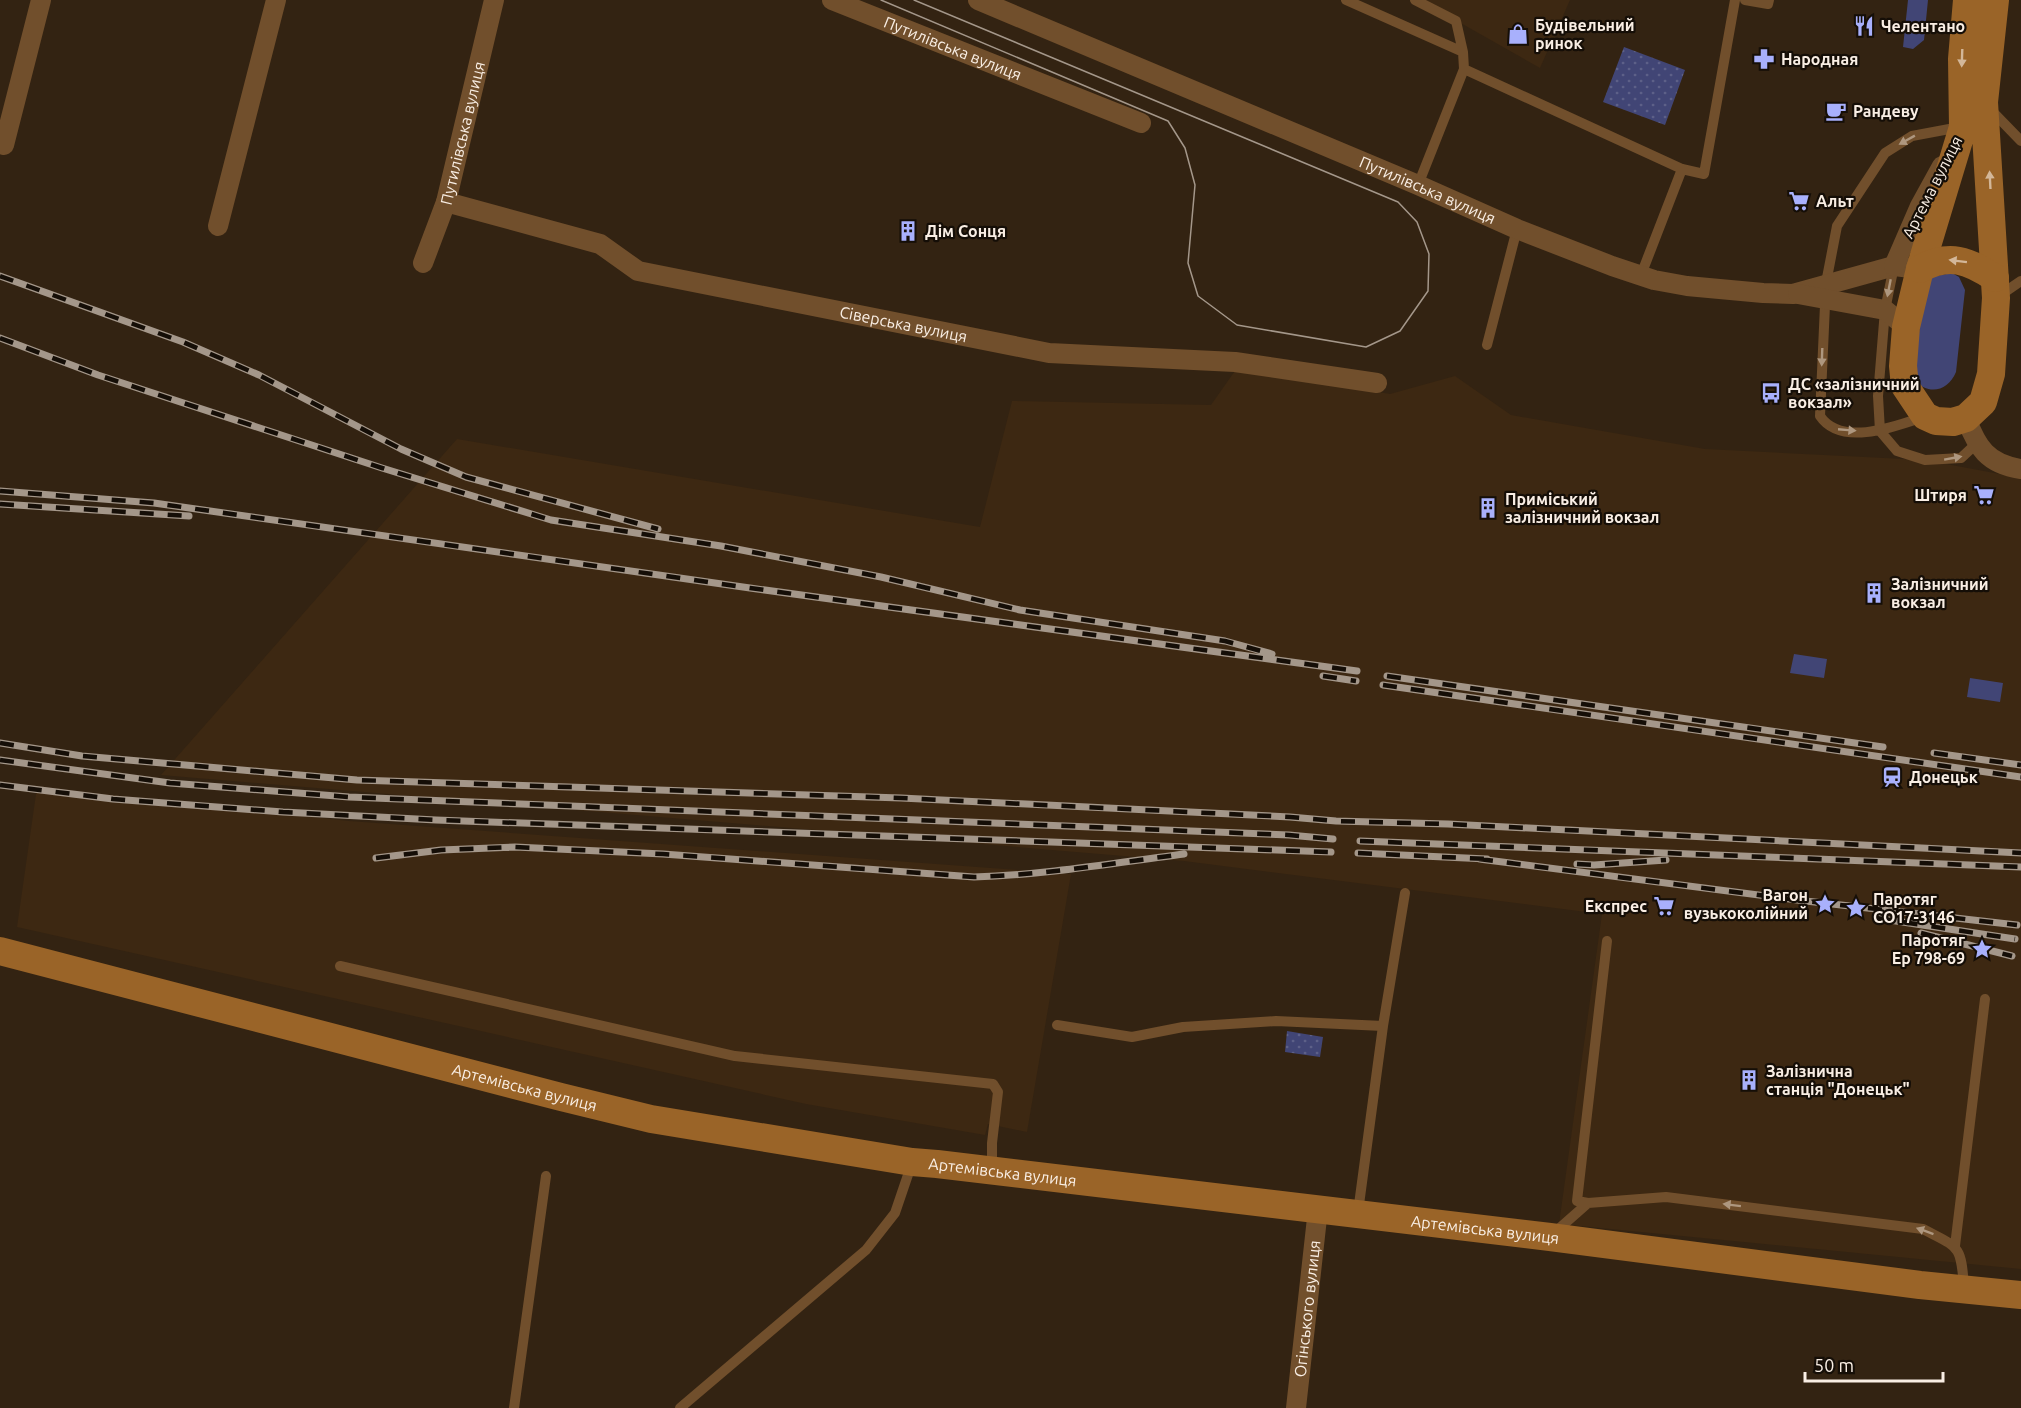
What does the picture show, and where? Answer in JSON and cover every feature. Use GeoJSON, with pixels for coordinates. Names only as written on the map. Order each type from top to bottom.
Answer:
{"type":"FeatureCollection","features":[{"type":"Feature","properties":{"kind":"main road","name":"Артема вулиця"},"geometry":{"type":"LineString","coordinates":[[1907,267],[1963,127],[1962,59],[1967,0]]}},
{"type":"Feature","properties":{"kind":"main road","name":"Артема вулиця"},"geometry":{"type":"LineString","coordinates":[[1995,0],[1984,102],[1993,238],[2004,286]]}},
{"type":"Feature","properties":{"kind":"main road"},"geometry":{"type":"LineString","coordinates":[[1956,259],[1975,265],[2004,286],[1991,374],[1983,402],[1966,418],[1953,422],[1936,421],[1925,416],[1905,386],[1895,319],[1907,267],[1956,259]]}},
{"type":"Feature","properties":{"kind":"main road","name":"Артемівська вулиця"},"geometry":{"type":"LineString","coordinates":[[0,951],[639,1116],[912,1162],[1318,1209],[1964,1290],[2021,1295]]}},
{"type":"Feature","properties":{"kind":"street"},"geometry":{"type":"LineString","coordinates":[[4,145],[40,0]]}},
{"type":"Feature","properties":{"kind":"street"},"geometry":{"type":"LineString","coordinates":[[218,226],[276,0]]}},
{"type":"Feature","properties":{"kind":"street","name":"Путилівська вулиця"},"geometry":{"type":"LineString","coordinates":[[423,263],[446,201],[494,0]]}},
{"type":"Feature","properties":{"kind":"street","name":"Путилівська вулиця"},"geometry":{"type":"LineString","coordinates":[[832,0],[1141,123]]}},
{"type":"Feature","properties":{"kind":"street","name":"Путилівська вулиця"},"geometry":{"type":"LineString","coordinates":[[978,0],[1418,185],[1516,229],[1641,275],[1687,286],[1792,294],[1825,291],[1907,267]]}},
{"type":"Feature","properties":{"kind":"street","name":"Сіверська вулиця"},"geometry":{"type":"LineString","coordinates":[[446,201],[600,244],[638,271],[1049,353],[1235,362],[1377,383]]}},
{"type":"Feature","properties":{"kind":"street"},"geometry":{"type":"LineString","coordinates":[[1825,291],[1895,319]]}},
{"type":"Feature","properties":{"kind":"street"},"geometry":{"type":"LineString","coordinates":[[1966,418],[1976,444],[1989,456],[2010,468],[2021,469]]}},
{"type":"Feature","properties":{"kind":"street","name":"Огінського вулиця"},"geometry":{"type":"LineString","coordinates":[[1296,1408],[1318,1209]]}},
{"type":"Feature","properties":{"kind":"lane"},"geometry":{"type":"LineString","coordinates":[[1346,0],[1463,52]]}},
{"type":"Feature","properties":{"kind":"lane"},"geometry":{"type":"LineString","coordinates":[[1414,0],[1456,21],[1463,52],[1464,69],[1418,185]]}},
{"type":"Feature","properties":{"kind":"lane"},"geometry":{"type":"LineString","coordinates":[[1464,69],[1682,169],[1704,174],[1735,0]]}},
{"type":"Feature","properties":{"kind":"lane"},"geometry":{"type":"LineString","coordinates":[[1745,0],[1768,4],[1769,0]]}},
{"type":"Feature","properties":{"kind":"lane"},"geometry":{"type":"LineString","coordinates":[[1984,102],[2021,141]]}},
{"type":"Feature","properties":{"kind":"lane"},"geometry":{"type":"LineString","coordinates":[[1925,416],[1880,431],[1841,431],[1827,426],[1820,416],[1825,291],[1837,226],[1885,153],[1912,136],[1963,127]]}},
{"type":"Feature","properties":{"kind":"lane"},"geometry":{"type":"LineString","coordinates":[[1641,275],[1682,169]]}},
{"type":"Feature","properties":{"kind":"lane"},"geometry":{"type":"LineString","coordinates":[[1487,345],[1516,229]]}},
{"type":"Feature","properties":{"kind":"lane"},"geometry":{"type":"LineString","coordinates":[[1895,319],[1878,396],[1880,431],[1897,451],[1925,460],[1960,458],[1976,444]]}},
{"type":"Feature","properties":{"kind":"lane"},"geometry":{"type":"LineString","coordinates":[[1358,1215],[1383,1026],[1404,893]]}},
{"type":"Feature","properties":{"kind":"lane"},"geometry":{"type":"LineString","coordinates":[[1607,941],[1577,1201],[1588,1203],[1678,1198],[1923,1229],[1955,1246]]}},
{"type":"Feature","properties":{"kind":"lane"},"geometry":{"type":"LineString","coordinates":[[340,966],[735,1056],[993,1084],[998,1092],[992,1143],[992,1171]]}},
{"type":"Feature","properties":{"kind":"lane"},"geometry":{"type":"LineString","coordinates":[[1964,1290],[1962,1260],[1955,1246],[1985,999]]}},
{"type":"Feature","properties":{"kind":"lane"},"geometry":{"type":"LineString","coordinates":[[1057,1025],[1132,1036],[1183,1027],[1276,1021],[1383,1026]]}},
{"type":"Feature","properties":{"kind":"lane"},"geometry":{"type":"LineString","coordinates":[[680,1408],[866,1250],[894,1213],[912,1162]]}},
{"type":"Feature","properties":{"kind":"lane"},"geometry":{"type":"LineString","coordinates":[[514,1408],[546,1176]]}},
{"type":"Feature","properties":{"kind":"lane"},"geometry":{"type":"LineString","coordinates":[[1550,1238],[1588,1203]]}},
{"type":"Feature","properties":{"kind":"shaded area","name":"Будівельний ринок"},"geometry":{"type":"Polygon","coordinates":[[[1420,0],[1570,0],[1540,68],[1420,0]]]}},
{"type":"Feature","properties":{"kind":"shaded area"},"geometry":{"type":"Polygon","coordinates":[[[1908,0],[1928,0],[1924,40],[1913,49],[1903,47],[1908,0]]]}},
{"type":"Feature","properties":{"kind":"shaded area"},"geometry":{"type":"Polygon","coordinates":[[[1624,47],[1685,70],[1665,125],[1603,102],[1624,47]]]}},
{"type":"Feature","properties":{"kind":"shaded area"},"geometry":{"type":"Polygon","coordinates":[[[1952,273],[1959,277],[1965,290],[1956,372],[1948,384],[1932,390],[1914,380],[1925,278],[1952,273]]]}},
{"type":"Feature","properties":{"kind":"shaded area"},"geometry":{"type":"Polygon","coordinates":[[[1237,368],[1390,394],[1455,376],[1511,415],[1705,449],[1925,460],[2021,478],[2021,1269],[1559,1224],[1602,914],[1184,861],[161,775],[457,439],[980,527],[1012,401],[1211,405],[1237,368]]]}},
{"type":"Feature","properties":{"kind":"shaded area"},"geometry":{"type":"Polygon","coordinates":[[[1794,654],[1827,659],[1824,678],[1790,673],[1794,654]]]}},
{"type":"Feature","properties":{"kind":"shaded area"},"geometry":{"type":"Polygon","coordinates":[[[1970,678],[2003,683],[2000,702],[1967,697],[1970,678]]]}},
{"type":"Feature","properties":{"kind":"shaded area"},"geometry":{"type":"Polygon","coordinates":[[[37,787],[349,821],[1071,874],[1027,1132],[988,1124],[985,1135],[806,1104],[17,927],[37,787]]]}},
{"type":"Feature","properties":{"kind":"shaded area"},"geometry":{"type":"Polygon","coordinates":[[[1287,1031],[1323,1037],[1320,1057],[1285,1052],[1287,1031]]]}},
{"type":"Feature","properties":{"kind":"tram line"},"geometry":{"type":"LineString","coordinates":[[881,0],[1168,121],[1185,148],[1195,185],[1188,263],[1198,296],[1237,325],[1366,347],[1400,331],[1428,291],[1429,254],[1417,222],[1398,202],[914,0]]}},
{"type":"Feature","properties":{"kind":"railway"},"geometry":{"type":"LineString","coordinates":[[0,276],[183,342],[259,375],[401,449],[466,477],[658,529]]}},
{"type":"Feature","properties":{"kind":"railway"},"geometry":{"type":"LineString","coordinates":[[0,338],[98,375],[382,468],[551,520],[721,546],[881,577],[1020,610],[1225,641],[1272,654]]}},
{"type":"Feature","properties":{"kind":"railway"},"geometry":{"type":"LineString","coordinates":[[0,491],[154,503],[1357,671]]}},
{"type":"Feature","properties":{"kind":"railway"},"geometry":{"type":"LineString","coordinates":[[0,504],[189,516]]}},
{"type":"Feature","properties":{"kind":"railway"},"geometry":{"type":"LineString","coordinates":[[1323,676],[1356,681]]}},
{"type":"Feature","properties":{"kind":"railway"},"geometry":{"type":"LineString","coordinates":[[1387,676],[1883,747]]}},
{"type":"Feature","properties":{"kind":"railway"},"geometry":{"type":"LineString","coordinates":[[1383,685],[2021,777]]}},
{"type":"Feature","properties":{"kind":"railway"},"geometry":{"type":"LineString","coordinates":[[0,743],[82,756],[357,780],[901,798],[2021,853]]}},
{"type":"Feature","properties":{"kind":"railway"},"geometry":{"type":"LineString","coordinates":[[1934,753],[2021,765]]}},
{"type":"Feature","properties":{"kind":"railway"},"geometry":{"type":"LineString","coordinates":[[0,760],[170,783],[349,797],[1289,835],[1333,839]]}},
{"type":"Feature","properties":{"kind":"railway"},"geometry":{"type":"LineString","coordinates":[[0,785],[113,799],[283,812],[436,820],[1331,852]]}},
{"type":"Feature","properties":{"kind":"railway"},"geometry":{"type":"LineString","coordinates":[[1360,841],[2021,867]]}},
{"type":"Feature","properties":{"kind":"railway"},"geometry":{"type":"LineString","coordinates":[[376,858],[441,850],[515,847],[663,854],[974,877],[1053,871],[1184,854]]}},
{"type":"Feature","properties":{"kind":"railway"},"geometry":{"type":"LineString","coordinates":[[1358,853],[1487,859]]}},
{"type":"Feature","properties":{"kind":"railway"},"geometry":{"type":"LineString","coordinates":[[1479,859],[1797,900],[2017,925]]}},
{"type":"Feature","properties":{"kind":"railway"},"geometry":{"type":"LineString","coordinates":[[1577,864],[1666,860]]}},
{"type":"Feature","properties":{"kind":"railway"},"geometry":{"type":"LineString","coordinates":[[1876,918],[2015,939]]}},
{"type":"Feature","properties":{"kind":"railway"},"geometry":{"type":"LineString","coordinates":[[1921,933],[2012,956]]}},
{"type":"Feature","properties":{"kind":"place","name":"Челентано"},"geometry":{"type":"Point","coordinates":[1864,26]}},
{"type":"Feature","properties":{"kind":"place","name":"Будівельний ринок"},"geometry":{"type":"Point","coordinates":[1518,34]}},
{"type":"Feature","properties":{"kind":"place","name":"Народная"},"geometry":{"type":"Point","coordinates":[1764,59]}},
{"type":"Feature","properties":{"kind":"place","name":"Рандеву"},"geometry":{"type":"Point","coordinates":[1836,111]}},
{"type":"Feature","properties":{"kind":"place","name":"Альт"},"geometry":{"type":"Point","coordinates":[1799,201]}},
{"type":"Feature","properties":{"kind":"place","name":"Дім Сонця"},"geometry":{"type":"Point","coordinates":[908,231]}},
{"type":"Feature","properties":{"kind":"place","name":"ДС «залізничний вокзал»"},"geometry":{"type":"Point","coordinates":[1771,393]}},
{"type":"Feature","properties":{"kind":"place","name":"Штиря"},"geometry":{"type":"Point","coordinates":[1984,495]}},
{"type":"Feature","properties":{"kind":"place","name":"Приміський залізничний вокзал"},"geometry":{"type":"Point","coordinates":[1488,508]}},
{"type":"Feature","properties":{"kind":"place","name":"Залізничний вокзал"},"geometry":{"type":"Point","coordinates":[1874,593]}},
{"type":"Feature","properties":{"kind":"place","name":"Донецьк"},"geometry":{"type":"Point","coordinates":[1892,777]}},
{"type":"Feature","properties":{"kind":"place","name":"Вагон вузькоколійний"},"geometry":{"type":"Point","coordinates":[1825,904]}},
{"type":"Feature","properties":{"kind":"place","name":"Експрес"},"geometry":{"type":"Point","coordinates":[1664,906]}},
{"type":"Feature","properties":{"kind":"place","name":"Паротяг СО17-3146"},"geometry":{"type":"Point","coordinates":[1856,908]}},
{"type":"Feature","properties":{"kind":"place","name":"Паротяг Ер 798-69"},"geometry":{"type":"Point","coordinates":[1982,949]}},
{"type":"Feature","properties":{"kind":"place","name":"Залізнична станція \"Донецьк\""},"geometry":{"type":"Point","coordinates":[1749,1080]}}]}
